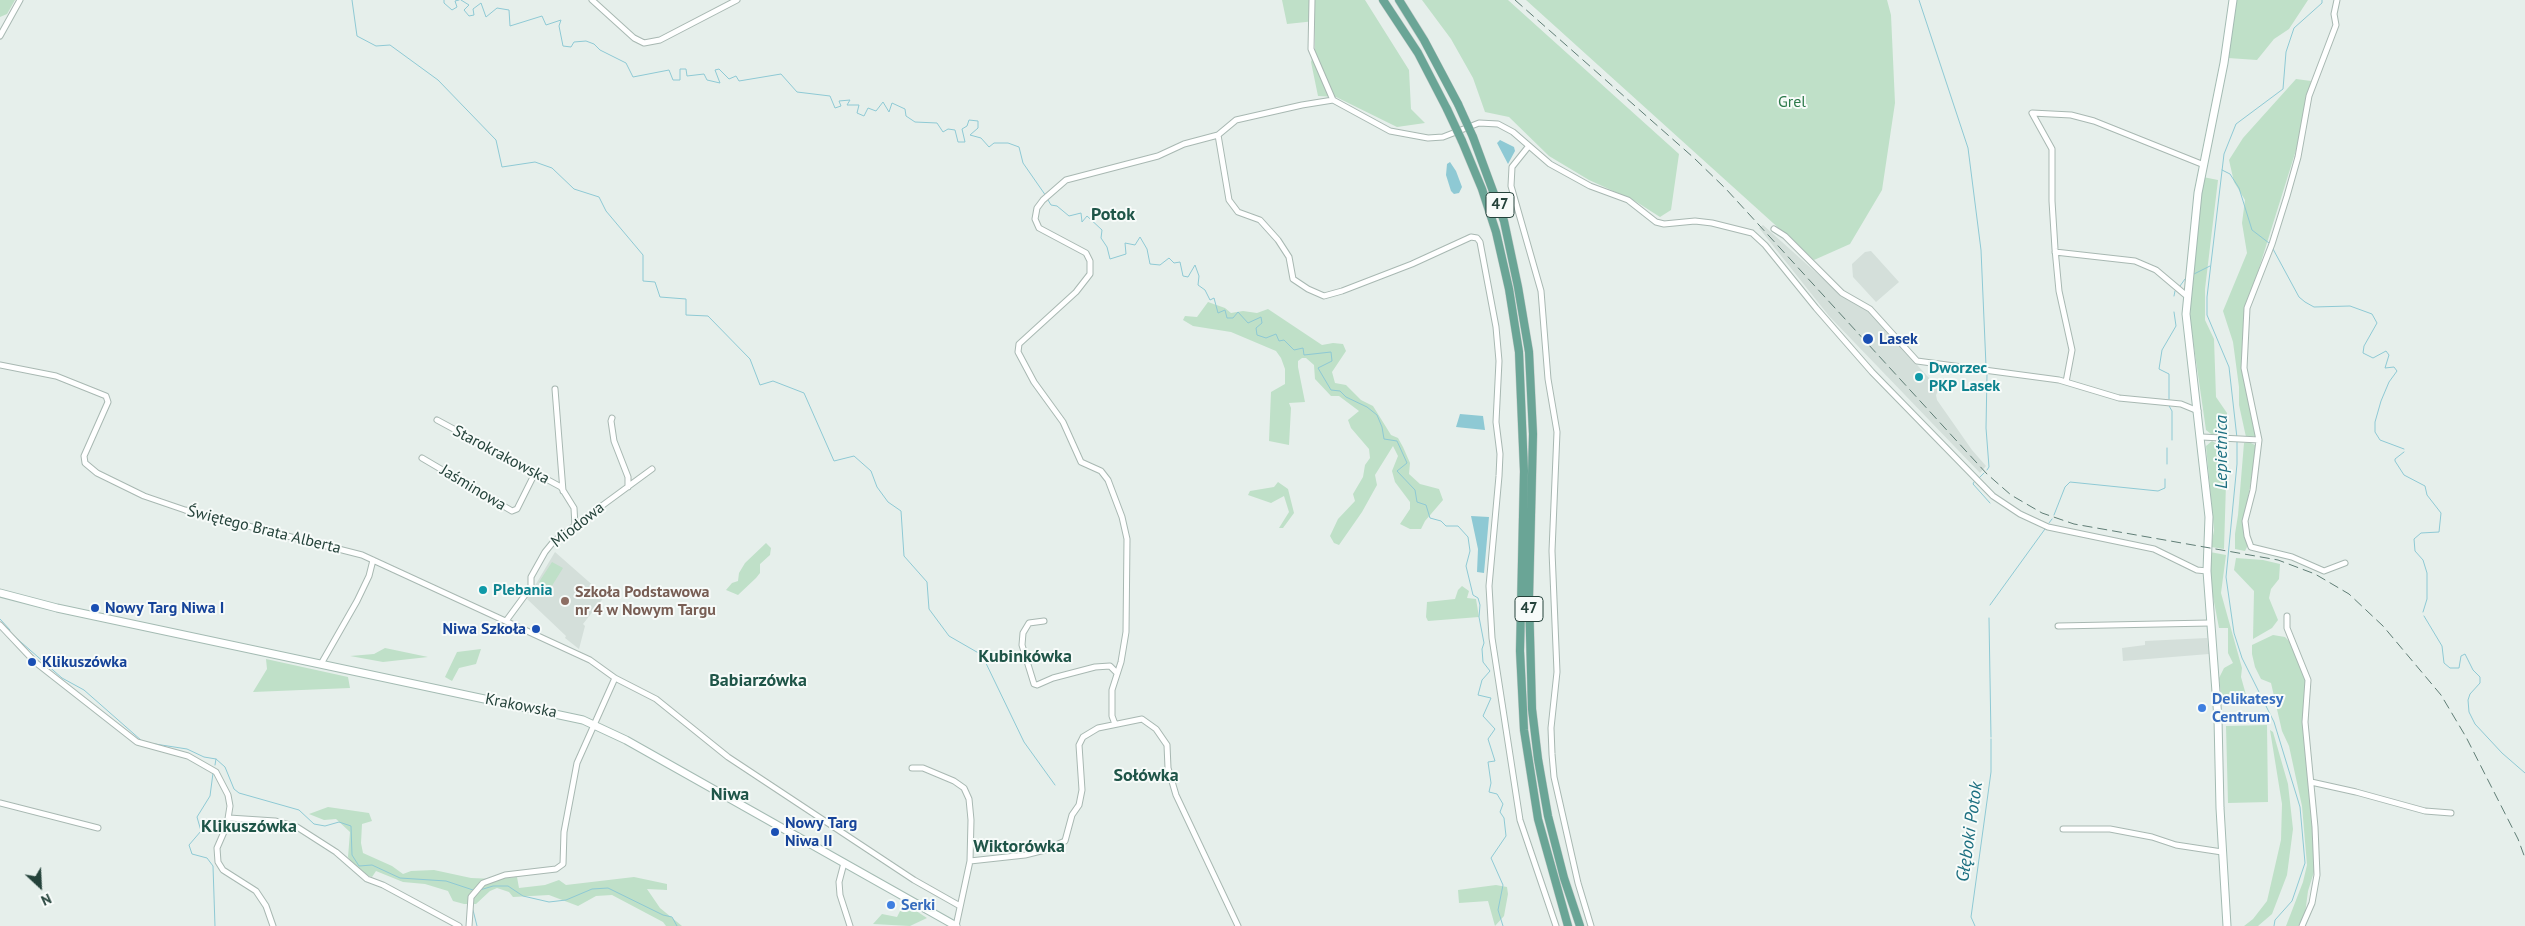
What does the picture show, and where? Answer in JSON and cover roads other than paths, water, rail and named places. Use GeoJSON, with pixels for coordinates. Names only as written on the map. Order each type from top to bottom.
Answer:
{"type":"FeatureCollection","features":[{"type":"Feature","properties":{"kind":"main road","name":"47"},"geometry":{"type":"LineString","coordinates":[[1383,0],[1418,53],[1462,141],[1494,224],[1509,289],[1519,352],[1524,471],[1520,651],[1524,730],[1538,819],[1568,926]]}},
{"type":"Feature","properties":{"kind":"main road","name":"47"},"geometry":{"type":"LineString","coordinates":[[1398,0],[1428,46],[1473,137],[1504,221],[1518,287],[1529,352],[1533,434],[1529,589],[1532,709],[1548,816],[1564,878],[1580,926]]}},
{"type":"Feature","properties":{"kind":"main road"},"geometry":{"type":"LineString","coordinates":[[2227,926],[2222,852],[2219,729],[2207,571],[2209,517],[2202,437],[2187,331],[2196,207],[2224,63],[2233,0]]}},
{"type":"Feature","properties":{"kind":"main road","name":"Krakowska"},"geometry":{"type":"LineString","coordinates":[[0,592],[42,604]]}},
{"type":"Feature","properties":{"kind":"main road","name":"Krakowska"},"geometry":{"type":"LineString","coordinates":[[0,597],[42,604],[565,715],[596,725],[643,749],[956,926]]}},
{"type":"Feature","properties":{"kind":"street"},"geometry":{"type":"LineString","coordinates":[[0,36],[20,0]]}},
{"type":"Feature","properties":{"kind":"street"},"geometry":{"type":"LineString","coordinates":[[592,0],[634,38],[644,43],[660,40],[737,0]]}},
{"type":"Feature","properties":{"kind":"street"},"geometry":{"type":"LineString","coordinates":[[1312,0],[1311,48],[1333,100]]}},
{"type":"Feature","properties":{"kind":"street"},"geometry":{"type":"LineString","coordinates":[[2337,0],[2334,14],[2336,25],[2309,96],[2298,157],[2272,244],[2247,308],[2244,368],[2259,440],[2246,521],[2247,536],[2252,547],[2292,557],[2324,571],[2345,563]]}},
{"type":"Feature","properties":{"kind":"street"},"geometry":{"type":"LineString","coordinates":[[1115,724],[1112,716],[1112,690],[1126,632],[1127,538],[1122,516],[1108,480],[1101,471],[1081,462],[1063,422],[1034,382],[1018,352],[1019,344],[1076,292],[1090,274],[1090,261],[1086,253],[1039,228],[1035,219],[1037,208],[1066,180],[1134,163],[1184,144],[1218,135],[1236,120],[1302,104],[1333,100],[1397,133],[1438,138],[1479,123],[1494,123],[1508,128],[1550,164],[1590,186],[1628,200],[1660,223],[1695,221],[1712,223],[1734,227],[1756,235],[1872,372],[1982,486],[2007,506],[2048,527],[2154,549],[2174,557],[2197,570],[2207,571]]}},
{"type":"Feature","properties":{"kind":"street"},"geometry":{"type":"LineString","coordinates":[[2066,382],[2072,350],[2059,291],[2055,252],[2052,201],[2052,149],[2032,113],[2071,115],[2094,120],[2204,165]]}},
{"type":"Feature","properties":{"kind":"street"},"geometry":{"type":"LineString","coordinates":[[1218,135],[1230,200],[1238,212],[1260,220],[1278,240],[1289,257],[1293,278],[1308,289],[1324,296],[1412,264],[1471,237],[1477,238],[1480,242],[1496,327],[1499,361],[1496,422],[1500,454],[1500,476],[1489,586],[1492,638],[1520,820],[1556,926]]}},
{"type":"Feature","properties":{"kind":"street"},"geometry":{"type":"LineString","coordinates":[[1528,147],[1512,167],[1511,186],[1541,291],[1548,379],[1557,432],[1552,551],[1557,672],[1551,728],[1552,754],[1554,777],[1580,891],[1591,926]]}},
{"type":"Feature","properties":{"kind":"street"},"geometry":{"type":"LineString","coordinates":[[1774,228],[1785,236],[1842,294],[1870,309],[1916,361],[2066,382],[2119,398],[2181,404],[2199,412]]}},
{"type":"Feature","properties":{"kind":"street"},"geometry":{"type":"LineString","coordinates":[[2055,252],[2136,260],[2156,270],[2188,297]]}},
{"type":"Feature","properties":{"kind":"street","name":"Świętego Brata Alberta"},"geometry":{"type":"LineString","coordinates":[[0,365],[42,373],[74,382],[104,394],[108,402],[84,456],[84,463],[98,473],[144,496],[185,510],[348,551],[373,560],[590,660],[615,678],[656,699],[728,758],[914,880],[960,906]]}},
{"type":"Feature","properties":{"kind":"street","name":"Starokrakowska"},"geometry":{"type":"LineString","coordinates":[[555,389],[563,491]]}},
{"type":"Feature","properties":{"kind":"street"},"geometry":{"type":"LineString","coordinates":[[612,418],[613,435],[628,477],[628,488]]}},
{"type":"Feature","properties":{"kind":"street","name":"Starokrakowska"},"geometry":{"type":"LineString","coordinates":[[437,420],[561,487],[574,508],[575,526]]}},
{"type":"Feature","properties":{"kind":"street"},"geometry":{"type":"LineString","coordinates":[[2202,437],[2259,440]]}},
{"type":"Feature","properties":{"kind":"street","name":"Jaśminowa"},"geometry":{"type":"LineString","coordinates":[[422,458],[512,511],[518,509],[535,473]]}},
{"type":"Feature","properties":{"kind":"street","name":"Miodowa"},"geometry":{"type":"LineString","coordinates":[[506,621],[531,586],[531,578],[545,552],[554,541],[652,469]]}},
{"type":"Feature","properties":{"kind":"street"},"geometry":{"type":"LineString","coordinates":[[321,664],[357,601],[369,576],[373,560]]}},
{"type":"Feature","properties":{"kind":"street"},"geometry":{"type":"LineString","coordinates":[[2287,616],[2287,628],[2308,680],[2305,722],[2315,827],[2316,887],[2312,903],[2302,926]]}},
{"type":"Feature","properties":{"kind":"street"},"geometry":{"type":"LineString","coordinates":[[1044,621],[1029,623],[1023,633],[1022,645],[1034,684],[1037,685],[1052,678],[1095,667],[1110,666],[1117,673]]}},
{"type":"Feature","properties":{"kind":"street"},"geometry":{"type":"LineString","coordinates":[[2058,626],[2210,623]]}},
{"type":"Feature","properties":{"kind":"street"},"geometry":{"type":"LineString","coordinates":[[0,624],[35,662],[137,742],[188,756],[216,772],[229,800],[229,818],[217,848],[218,862],[223,870],[256,891],[266,906],[273,926]]}},
{"type":"Feature","properties":{"kind":"street"},"geometry":{"type":"LineString","coordinates":[[469,926],[471,897],[482,882],[505,875],[556,868],[562,864],[564,832],[577,763],[596,725],[615,678]]}},
{"type":"Feature","properties":{"kind":"street"},"geometry":{"type":"LineString","coordinates":[[970,861],[1025,855],[1045,850],[1065,841],[1072,815],[1079,805],[1082,790],[1079,745],[1090,731],[1142,719],[1164,738],[1167,745],[1168,768],[1176,796],[1238,926]]}},
{"type":"Feature","properties":{"kind":"street"},"geometry":{"type":"LineString","coordinates":[[912,768],[923,768],[954,781],[964,788],[969,799],[971,820],[970,861],[956,926]]}},
{"type":"Feature","properties":{"kind":"street"},"geometry":{"type":"LineString","coordinates":[[2311,782],[2425,811],[2451,813]]}},
{"type":"Feature","properties":{"kind":"street"},"geometry":{"type":"LineString","coordinates":[[0,802],[98,828]]}},
{"type":"Feature","properties":{"kind":"street"},"geometry":{"type":"LineString","coordinates":[[229,818],[275,821],[297,827],[336,852],[367,879],[383,885],[459,926]]}},
{"type":"Feature","properties":{"kind":"street"},"geometry":{"type":"LineString","coordinates":[[2063,829],[2110,829],[2152,836],[2176,845],[2222,852]]}},
{"type":"Feature","properties":{"kind":"street"},"geometry":{"type":"LineString","coordinates":[[844,863],[839,882],[840,895],[850,926]]}},
{"type":"Feature","properties":{"kind":"water"},"geometry":{"type":"Polygon","coordinates":[[[1500,140],[1514,147],[1515,151],[1508,164],[1497,143],[1500,140]]]}},
{"type":"Feature","properties":{"kind":"water"},"geometry":{"type":"Polygon","coordinates":[[[1450,162],[1456,171],[1462,187],[1459,193],[1454,194],[1451,191],[1446,175],[1447,164],[1450,162]]]}},
{"type":"Feature","properties":{"kind":"water"},"geometry":{"type":"Polygon","coordinates":[[[1460,414],[1483,416],[1485,430],[1456,427],[1460,414]]]}},
{"type":"Feature","properties":{"kind":"water"},"geometry":{"type":"Polygon","coordinates":[[[1471,516],[1489,517],[1484,573],[1477,572],[1478,549],[1471,516]]]}},
{"type":"Feature","properties":{"kind":"waterway"},"geometry":{"type":"LineString","coordinates":[[352,0],[357,36],[376,46],[390,45],[438,80],[496,140],[502,167],[535,162],[552,168],[574,189],[599,197],[606,211],[643,255],[643,281],[655,282],[660,297],[686,299],[686,315],[708,316],[750,359],[760,385],[773,381],[804,393],[834,461],[854,456],[871,471],[877,487],[888,502],[901,511],[904,556],[927,582],[929,609],[949,636],[982,655],[1024,742],[1055,785]]}},
{"type":"Feature","properties":{"kind":"waterway"},"geometry":{"type":"LineString","coordinates":[[444,0],[444,3],[452,10],[457,7],[455,1],[459,0]]}},
{"type":"Feature","properties":{"kind":"waterway"},"geometry":{"type":"LineString","coordinates":[[461,0],[469,5],[464,10],[469,16],[474,15],[473,9],[481,3],[486,17],[497,8],[509,10],[510,26],[542,16],[546,25],[561,20],[559,26],[563,46],[571,47],[574,42],[586,41],[594,44],[600,50],[626,63],[633,77],[669,70],[673,80],[680,80],[680,69],[686,69],[687,76],[704,74],[707,80],[720,83],[715,70],[719,69],[729,79],[736,76],[739,81],[781,74],[797,92],[830,96],[835,108],[841,106],[839,101],[850,100],[847,105],[859,105],[857,113],[864,116],[868,108],[876,111],[883,102],[889,112],[892,103],[905,109],[906,116],[915,122],[937,123],[943,132],[948,129],[955,130],[958,142],[965,142],[962,129],[967,126],[969,120],[978,121],[978,128],[970,135],[981,138],[989,147],[994,143],[1008,143],[1019,147],[1023,163],[1046,196]]}},
{"type":"Feature","properties":{"kind":"waterway"},"geometry":{"type":"LineString","coordinates":[[1919,0],[1968,148],[1981,250],[1986,366]]}},
{"type":"Feature","properties":{"kind":"waterway","name":"Lepietnica"},"geometry":{"type":"LineString","coordinates":[[2237,438],[2229,367],[2207,315],[2207,297],[2224,154],[2236,124],[2283,89],[2286,52],[2294,28],[2322,3],[2322,0]]}},
{"type":"Feature","properties":{"kind":"waterway"},"geometry":{"type":"LineString","coordinates":[[2222,170],[2230,174],[2239,188],[2252,230],[2269,243]]}},
{"type":"Feature","properties":{"kind":"waterway"},"geometry":{"type":"LineString","coordinates":[[1048,200],[1051,205],[1057,206],[1069,216],[1081,213],[1082,222],[1087,216],[1102,230],[1101,238],[1107,247],[1110,259],[1126,254],[1125,243],[1135,245],[1140,237],[1147,249],[1150,264],[1160,265],[1169,258],[1174,263],[1180,262],[1183,276],[1188,277],[1195,265],[1199,276],[1198,285],[1205,290],[1210,300],[1214,298],[1218,313],[1225,310],[1227,318],[1233,318],[1238,312],[1248,323],[1261,317],[1262,323],[1256,328],[1257,335],[1266,338],[1276,334],[1279,341],[1284,340],[1294,350],[1303,348],[1304,355],[1331,352],[1332,361],[1318,368],[1331,390],[1340,391],[1346,397],[1367,407],[1377,415],[1384,439],[1397,441],[1407,463],[1397,471],[1415,490],[1417,502],[1426,505],[1430,518],[1441,521],[1446,526],[1458,526],[1468,537],[1470,551],[1466,566],[1473,595],[1478,598],[1480,605],[1479,617],[1484,643],[1482,649],[1483,662],[1490,671],[1482,680],[1478,695],[1491,698],[1483,716],[1495,729],[1488,739],[1495,761],[1488,762],[1491,783],[1489,792],[1497,794],[1503,804],[1500,812],[1504,818],[1506,836],[1491,858],[1503,885],[1498,910],[1503,926]]}},
{"type":"Feature","properties":{"kind":"waterway"},"geometry":{"type":"LineString","coordinates":[[2273,249],[2299,297],[2305,302],[2314,307],[2350,306],[2372,314],[2377,323],[2364,346],[2363,353],[2373,358],[2386,351],[2389,355],[2385,368],[2394,367],[2397,371],[2389,382],[2381,401],[2375,422],[2375,432],[2380,440],[2404,449]]}},
{"type":"Feature","properties":{"kind":"waterway","name":"Głęboki Potok"},"geometry":{"type":"LineString","coordinates":[[2194,274],[2210,266]]}},
{"type":"Feature","properties":{"kind":"waterway","name":"Głęboki Potok"},"geometry":{"type":"LineString","coordinates":[[2180,286],[2185,279]]}},
{"type":"Feature","properties":{"kind":"waterway","name":"Głęboki Potok"},"geometry":{"type":"LineString","coordinates":[[2174,296],[2175,291]]}},
{"type":"Feature","properties":{"kind":"waterway","name":"Głęboki Potok"},"geometry":{"type":"LineString","coordinates":[[2169,399],[2169,374],[2159,369],[2162,350],[2176,326],[2174,312]]}},
{"type":"Feature","properties":{"kind":"waterway"},"geometry":{"type":"LineString","coordinates":[[1987,374],[1986,428],[1989,467],[1987,470]]}},
{"type":"Feature","properties":{"kind":"waterway","name":"Głęboki Potok"},"geometry":{"type":"LineString","coordinates":[[2168,404],[2172,411],[2172,440]]}},
{"type":"Feature","properties":{"kind":"waterway","name":"Lepietnica"},"geometry":{"type":"LineString","coordinates":[[2237,442],[2237,464],[2226,577],[2234,633],[2242,658],[2274,722],[2300,807],[2305,863],[2292,901],[2275,920],[2274,926]]}},
{"type":"Feature","properties":{"kind":"waterway","name":"Głęboki Potok"},"geometry":{"type":"LineString","coordinates":[[2167,448],[2167,464]]}},
{"type":"Feature","properties":{"kind":"waterway"},"geometry":{"type":"LineString","coordinates":[[2404,452],[2395,461],[2404,475],[2425,486],[2427,495],[2441,513],[2439,532],[2421,533],[2414,539],[2415,551],[2423,560],[2427,573],[2427,599],[2423,612]]}},
{"type":"Feature","properties":{"kind":"waterway"},"geometry":{"type":"LineString","coordinates":[[1979,478],[1984,473]]}},
{"type":"Feature","properties":{"kind":"waterway","name":"Głęboki Potok"},"geometry":{"type":"LineString","coordinates":[[2054,515],[2065,487],[2070,482],[2158,491],[2165,488],[2165,479]]}},
{"type":"Feature","properties":{"kind":"waterway"},"geometry":{"type":"LineString","coordinates":[[1974,482],[1973,484],[1990,503]]}},
{"type":"Feature","properties":{"kind":"waterway","name":"Głęboki Potok"},"geometry":{"type":"LineString","coordinates":[[2049,523],[2052,519]]}},
{"type":"Feature","properties":{"kind":"waterway","name":"Głęboki Potok"},"geometry":{"type":"LineString","coordinates":[[1990,605],[2045,529]]}},
{"type":"Feature","properties":{"kind":"waterway"},"geometry":{"type":"LineString","coordinates":[[2424,616],[2442,646],[2444,663],[2450,668],[2459,668],[2461,656],[2465,654],[2473,670],[2480,677],[2480,683],[2470,694],[2468,700],[2469,712],[2475,724],[2502,753],[2525,773]]}},
{"type":"Feature","properties":{"kind":"waterway","name":"Głęboki Potok"},"geometry":{"type":"LineString","coordinates":[[1989,618],[1991,737]]}},
{"type":"Feature","properties":{"kind":"waterway","name":"Klikuszówka"},"geometry":{"type":"LineString","coordinates":[[0,619],[10,630]]}},
{"type":"Feature","properties":{"kind":"waterway","name":"Klikuszówka"},"geometry":{"type":"LineString","coordinates":[[14,636],[62,678],[84,690],[142,741]]}},
{"type":"Feature","properties":{"kind":"waterway","name":"Głęboki Potok"},"geometry":{"type":"LineString","coordinates":[[1975,926],[1971,917],[1991,772],[1991,739]]}},
{"type":"Feature","properties":{"kind":"waterway","name":"Klikuszówka"},"geometry":{"type":"LineString","coordinates":[[155,744],[187,749],[204,757],[216,759],[225,767],[234,789],[239,793],[299,810],[314,824],[325,826],[339,822],[351,826],[352,855],[359,866],[372,865],[400,878],[446,881],[473,890]]}},
{"type":"Feature","properties":{"kind":"waterway","name":"Klikuszówka"},"geometry":{"type":"LineString","coordinates":[[215,765],[216,759]]}},
{"type":"Feature","properties":{"kind":"waterway"},"geometry":{"type":"LineString","coordinates":[[213,773],[210,796],[197,817],[201,831],[189,845],[192,854],[207,858],[213,866],[215,926]]}},
{"type":"Feature","properties":{"kind":"waterway","name":"Klikuszówka"},"geometry":{"type":"LineString","coordinates":[[480,890],[493,886],[508,886],[523,896],[549,902],[566,900],[592,889],[608,888],[663,915],[672,917],[677,926]]}},
{"type":"Feature","properties":{"kind":"waterway"},"geometry":{"type":"LineString","coordinates":[[473,910],[477,926]]}},
{"type":"Feature","properties":{"kind":"railway"},"geometry":{"type":"LineString","coordinates":[[1515,0],[1694,158],[1726,189],[1987,474],[2011,495],[2042,513],[2074,524],[2278,560],[2315,574],[2349,594],[2383,626],[2441,695],[2466,737],[2518,839],[2525,858]]}},
{"type":"Feature","properties":{"kind":"place","name":"Lasek"},"geometry":{"type":"Point","coordinates":[1868,339]}},
{"type":"Feature","properties":{"kind":"place","name":"Dworzec PKP Lasek"},"geometry":{"type":"Point","coordinates":[1919,377]}},
{"type":"Feature","properties":{"kind":"place","name":"Plebania"},"geometry":{"type":"Point","coordinates":[483,590]}},
{"type":"Feature","properties":{"kind":"place","name":"Szkoła Podstawowa nr 4 w Nowym Targu"},"geometry":{"type":"Point","coordinates":[565,601]}},
{"type":"Feature","properties":{"kind":"place","name":"Nowy Targ Niwa I"},"geometry":{"type":"Point","coordinates":[95,608]}},
{"type":"Feature","properties":{"kind":"place","name":"Niwa Szkoła"},"geometry":{"type":"Point","coordinates":[536,629]}},
{"type":"Feature","properties":{"kind":"place","name":"Klikuszówka"},"geometry":{"type":"Point","coordinates":[32,662]}},
{"type":"Feature","properties":{"kind":"place","name":"Delikatesy Centrum"},"geometry":{"type":"Point","coordinates":[2202,708]}},
{"type":"Feature","properties":{"kind":"place","name":"Nowy Targ Niwa II"},"geometry":{"type":"Point","coordinates":[775,832]}},
{"type":"Feature","properties":{"kind":"place","name":"Serki"},"geometry":{"type":"Point","coordinates":[891,905]}},
{"type":"Feature","properties":{"kind":"district","name":"Potok"},"geometry":{"type":"Point","coordinates":[1113,215]}},
{"type":"Feature","properties":{"kind":"district","name":"Kubinkówka"},"geometry":{"type":"Point","coordinates":[1025,657]}},
{"type":"Feature","properties":{"kind":"district","name":"Babiarzówka"},"geometry":{"type":"Point","coordinates":[758,681]}},
{"type":"Feature","properties":{"kind":"district","name":"Sołówka"},"geometry":{"type":"Point","coordinates":[1146,776]}},
{"type":"Feature","properties":{"kind":"district","name":"Niwa"},"geometry":{"type":"Point","coordinates":[730,795]}},
{"type":"Feature","properties":{"kind":"district","name":"Klikuszówka"},"geometry":{"type":"Point","coordinates":[249,827]}},
{"type":"Feature","properties":{"kind":"district","name":"Wiktorówka"},"geometry":{"type":"Point","coordinates":[1019,847]}},
{"type":"Feature","properties":{"kind":"park label","name":"Grel"},"geometry":{"type":"Point","coordinates":[1792,102]}}]}
